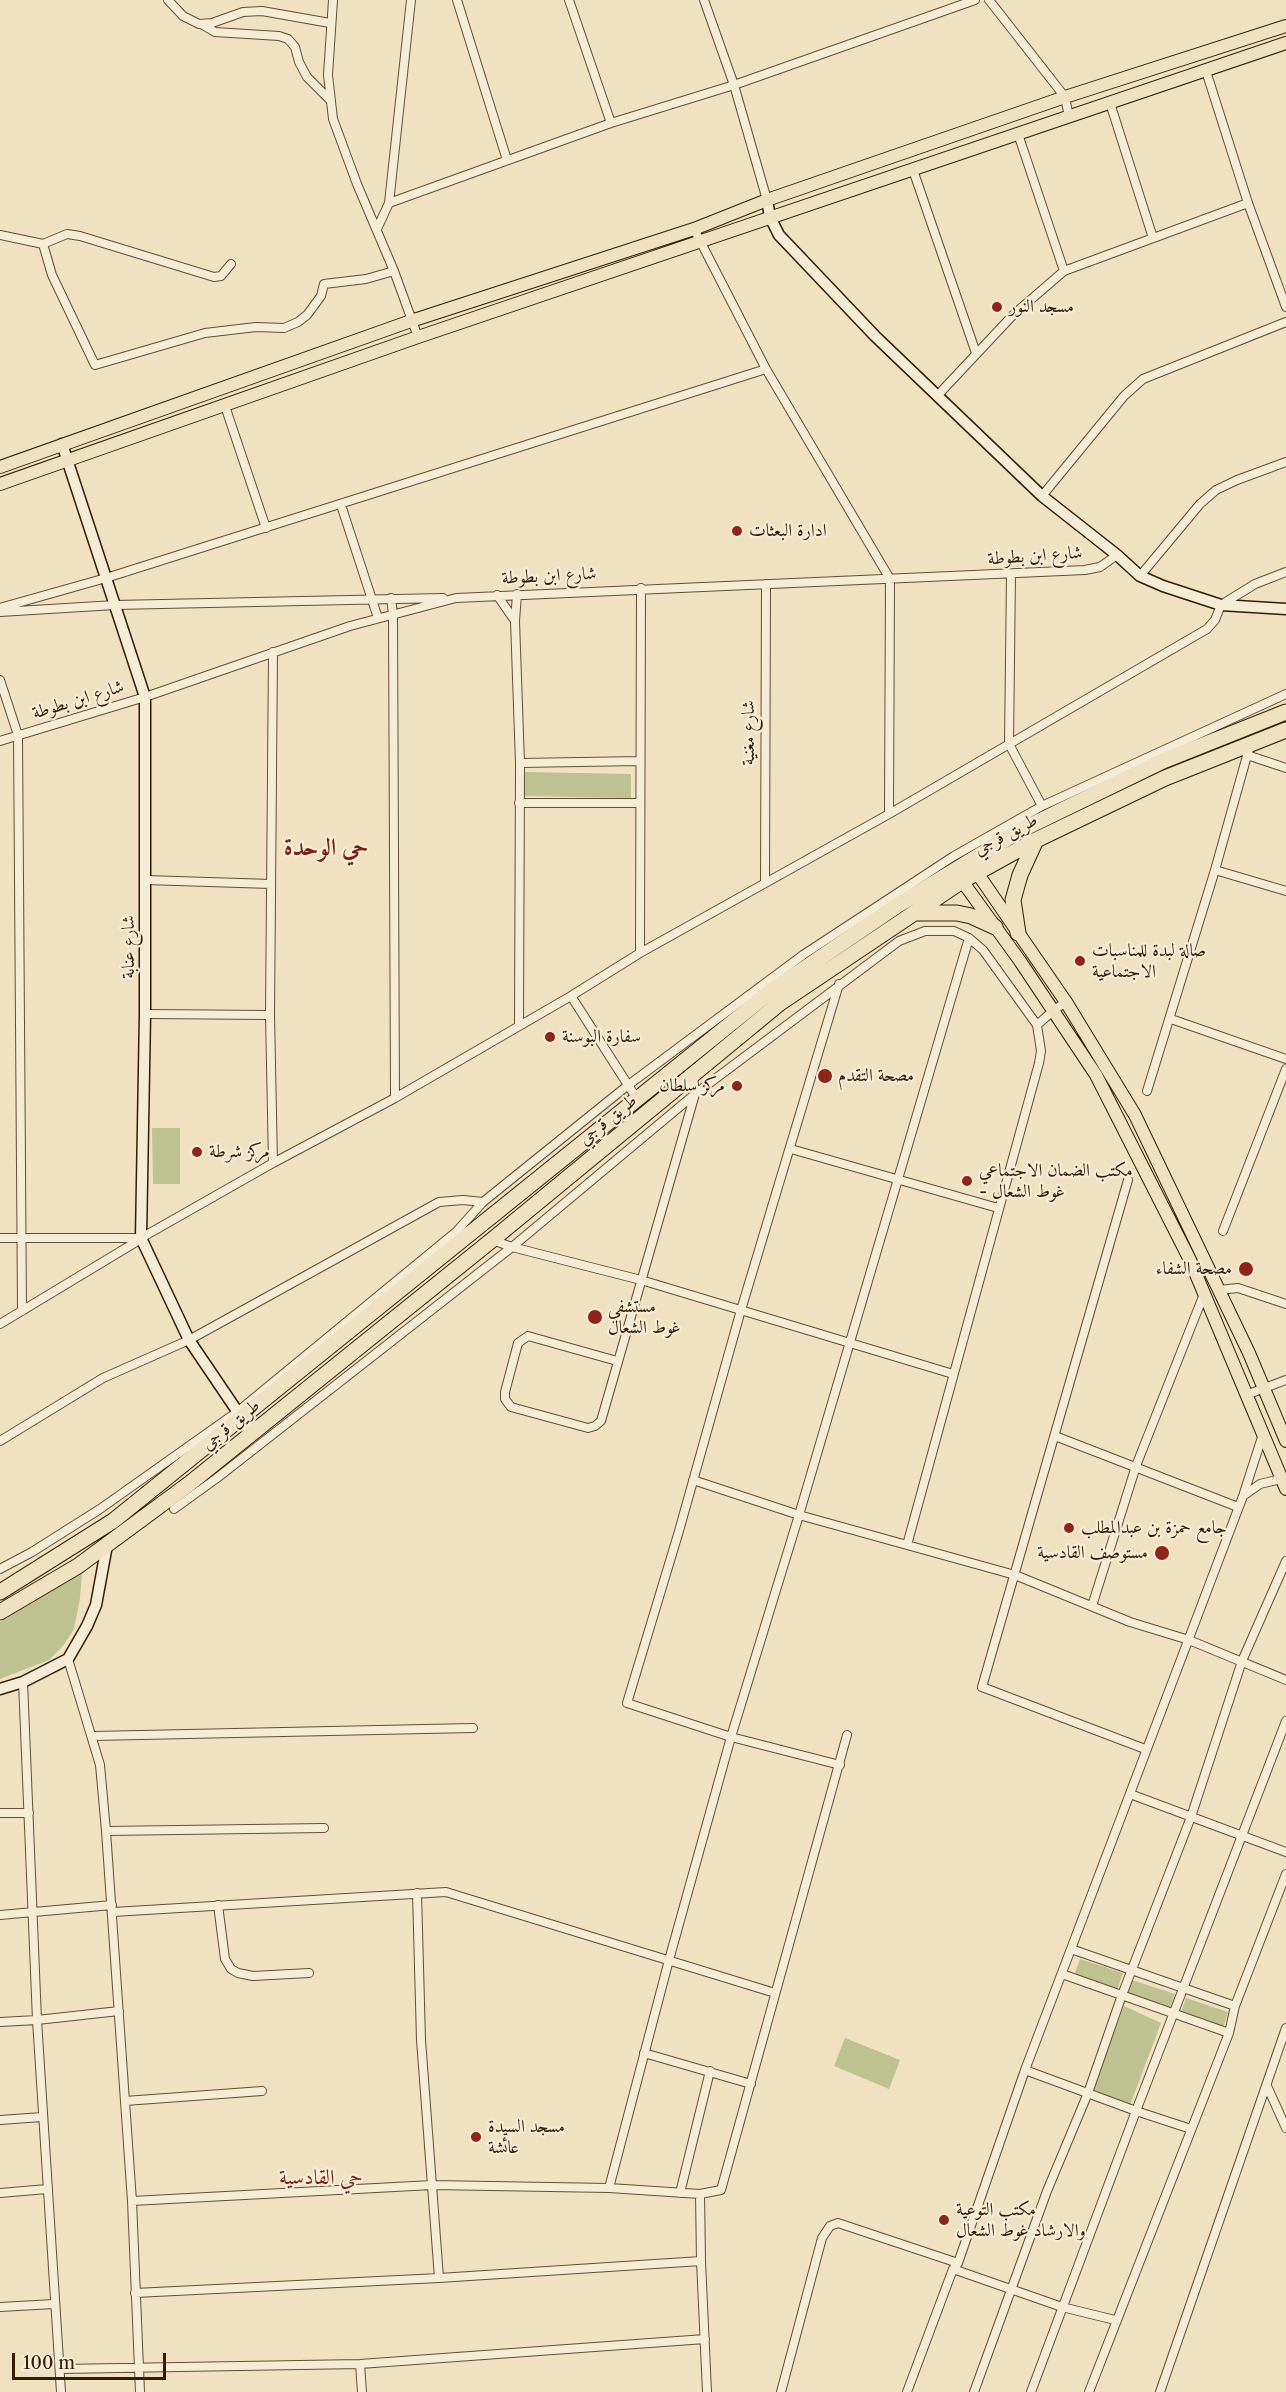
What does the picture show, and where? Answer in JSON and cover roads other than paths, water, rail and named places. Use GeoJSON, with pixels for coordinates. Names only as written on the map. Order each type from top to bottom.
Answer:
{"type":"FeatureCollection","features":[{"type":"Feature","properties":{"kind":"highway","name":"طريق قرجي"},"geometry":{"type":"LineString","coordinates":[[973,867],[1021,830],[1163,761],[1286,712]]}},
{"type":"Feature","properties":{"kind":"highway","name":"طريق قرجي"},"geometry":{"type":"LineString","coordinates":[[0,1592],[113,1521],[240,1415],[637,1099],[898,905],[973,867],[1036,840],[1165,778],[1249,750],[1286,730]]}},
{"type":"Feature","properties":{"kind":"highway"},"geometry":{"type":"LineString","coordinates":[[1018,933],[1013,900],[1020,875],[1036,840]]}},
{"type":"Feature","properties":{"kind":"highway","name":"طريق قرجي"},"geometry":{"type":"LineString","coordinates":[[0,1612],[78,1566],[189,1484],[693,1076],[775,998],[914,913],[958,875]]}},
{"type":"Feature","properties":{"kind":"highway"},"geometry":{"type":"LineString","coordinates":[[914,913],[957,913],[971,916],[996,927]]}},
{"type":"Feature","properties":{"kind":"main road"},"geometry":{"type":"LineString","coordinates":[[0,467],[411,321],[694,229],[767,200],[1065,97],[1286,26]]}},
{"type":"Feature","properties":{"kind":"main road"},"geometry":{"type":"LineString","coordinates":[[0,484],[418,337],[1286,43]]}},
{"type":"Feature","properties":{"kind":"main road"},"geometry":{"type":"LineString","coordinates":[[973,867],[1066,1002],[1135,1115],[1265,1388],[1286,1441]]}},
{"type":"Feature","properties":{"kind":"main road"},"geometry":{"type":"LineString","coordinates":[[958,875],[1054,1010],[1096,1075],[1190,1260],[1284,1482]]}},
{"type":"Feature","properties":{"kind":"street"},"geometry":{"type":"LineString","coordinates":[[168,0],[183,16],[194,23],[203,24],[232,15],[262,11],[330,23]]}},
{"type":"Feature","properties":{"kind":"street"},"geometry":{"type":"LineString","coordinates":[[333,0],[328,75],[333,119],[418,337]]}},
{"type":"Feature","properties":{"kind":"street"},"geometry":{"type":"LineString","coordinates":[[377,230],[389,203],[411,0]]}},
{"type":"Feature","properties":{"kind":"street"},"geometry":{"type":"LineString","coordinates":[[457,0],[507,160]]}},
{"type":"Feature","properties":{"kind":"street"},"geometry":{"type":"LineString","coordinates":[[569,0],[611,123]]}},
{"type":"Feature","properties":{"kind":"street"},"geometry":{"type":"LineString","coordinates":[[704,0],[734,85],[770,217],[779,235],[875,336],[1042,496],[1140,576],[1221,605],[1286,609]]}},
{"type":"Feature","properties":{"kind":"street"},"geometry":{"type":"LineString","coordinates":[[389,203],[611,123],[734,85],[975,0]]}},
{"type":"Feature","properties":{"kind":"street"},"geometry":{"type":"LineString","coordinates":[[989,0],[1065,97],[1069,117]]}},
{"type":"Feature","properties":{"kind":"street"},"geometry":{"type":"LineString","coordinates":[[203,24],[215,33],[279,36],[288,39],[295,47],[299,62],[307,76],[330,100]]}},
{"type":"Feature","properties":{"kind":"street"},"geometry":{"type":"LineString","coordinates":[[1206,71],[1248,203],[1286,307]]}},
{"type":"Feature","properties":{"kind":"street"},"geometry":{"type":"LineString","coordinates":[[1110,103],[1153,238]]}},
{"type":"Feature","properties":{"kind":"street"},"geometry":{"type":"LineString","coordinates":[[1018,134],[1064,271]]}},
{"type":"Feature","properties":{"kind":"street"},"geometry":{"type":"LineString","coordinates":[[913,170],[976,353]]}},
{"type":"Feature","properties":{"kind":"street"},"geometry":{"type":"LineString","coordinates":[[937,396],[1013,315],[1064,271],[1248,203]]}},
{"type":"Feature","properties":{"kind":"street"},"geometry":{"type":"LineString","coordinates":[[694,229],[766,369],[890,579],[889,814]]}},
{"type":"Feature","properties":{"kind":"street"},"geometry":{"type":"LineString","coordinates":[[0,235],[43,244],[67,234],[80,236],[214,277],[221,276],[231,264]]}},
{"type":"Feature","properties":{"kind":"street"},"geometry":{"type":"LineString","coordinates":[[43,244],[52,275],[95,365],[205,333],[256,327],[284,328],[307,315],[321,296],[324,284],[366,279],[394,271]]}},
{"type":"Feature","properties":{"kind":"street"},"geometry":{"type":"LineString","coordinates":[[1042,496],[1124,396],[1143,379],[1286,322]]}},
{"type":"Feature","properties":{"kind":"street"},"geometry":{"type":"LineString","coordinates":[[0,608],[106,578],[341,505],[766,369]]}},
{"type":"Feature","properties":{"kind":"street"},"geometry":{"type":"LineString","coordinates":[[225,406],[266,528]]}},
{"type":"Feature","properties":{"kind":"street","name":"شارع عنابة"},"geometry":{"type":"LineString","coordinates":[[62,444],[145,697],[146,880],[141,1239],[189,1340],[252,1433]]}},
{"type":"Feature","properties":{"kind":"street"},"geometry":{"type":"LineString","coordinates":[[1140,576],[1200,504],[1216,490],[1286,462]]}},
{"type":"Feature","properties":{"kind":"street"},"geometry":{"type":"LineString","coordinates":[[341,505],[378,618]]}},
{"type":"Feature","properties":{"kind":"street","name":"شارع ابن بطوطة"},"geometry":{"type":"LineString","coordinates":[[0,741],[145,697],[378,618],[456,598],[641,588],[1011,575],[1100,567],[1117,555]]}},
{"type":"Feature","properties":{"kind":"street"},"geometry":{"type":"LineString","coordinates":[[0,1324],[141,1239],[273,1163],[395,1098],[571,996],[640,952],[889,814],[1207,629],[1215,620],[1221,605],[1246,588],[1286,572]]}},
{"type":"Feature","properties":{"kind":"street"},"geometry":{"type":"LineString","coordinates":[[1011,575],[1009,744],[1042,806]]}},
{"type":"Feature","properties":{"kind":"street","name":"شارع مغنية"},"geometry":{"type":"LineString","coordinates":[[765,882],[766,584]]}},
{"type":"Feature","properties":{"kind":"street"},"geometry":{"type":"LineString","coordinates":[[640,952],[641,588]]}},
{"type":"Feature","properties":{"kind":"street"},"geometry":{"type":"LineString","coordinates":[[517,594],[515,621],[520,763],[519,1025]]}},
{"type":"Feature","properties":{"kind":"street"},"geometry":{"type":"LineString","coordinates":[[497,595],[515,621]]}},
{"type":"Feature","properties":{"kind":"street"},"geometry":{"type":"LineString","coordinates":[[391,598],[393,614],[395,1098]]}},
{"type":"Feature","properties":{"kind":"street"},"geometry":{"type":"LineString","coordinates":[[0,612],[115,605],[456,598]]}},
{"type":"Feature","properties":{"kind":"street"},"geometry":{"type":"LineString","coordinates":[[273,652],[270,1015],[273,1163]]}},
{"type":"Feature","properties":{"kind":"street"},"geometry":{"type":"LineString","coordinates":[[0,680],[18,735],[22,1311]]}},
{"type":"Feature","properties":{"kind":"street"},"geometry":{"type":"LineString","coordinates":[[0,1569],[32,1552],[100,1509],[240,1415],[457,1231],[483,1202],[627,1086],[803,955],[954,856],[1042,806],[1286,693]]}},
{"type":"Feature","properties":{"kind":"street"},"geometry":{"type":"LineString","coordinates":[[1147,1091],[1171,1018],[1249,750],[1286,768]]}},
{"type":"Feature","properties":{"kind":"street"},"geometry":{"type":"LineString","coordinates":[[520,763],[640,761]]}},
{"type":"Feature","properties":{"kind":"street"},"geometry":{"type":"LineString","coordinates":[[519,803],[639,804]]}},
{"type":"Feature","properties":{"kind":"street"},"geometry":{"type":"LineString","coordinates":[[1215,870],[1286,891]]}},
{"type":"Feature","properties":{"kind":"street"},"geometry":{"type":"LineString","coordinates":[[146,880],[271,884]]}},
{"type":"Feature","properties":{"kind":"street"},"geometry":{"type":"LineString","coordinates":[[174,1509],[217,1478],[512,1247],[695,1094],[840,984],[899,941],[925,931],[954,931],[969,938],[983,950],[1037,1024],[1041,1051],[907,1545]]}},
{"type":"Feature","properties":{"kind":"street"},"geometry":{"type":"LineString","coordinates":[[609,2188],[731,1737],[969,938]]}},
{"type":"Feature","properties":{"kind":"street"},"geometry":{"type":"LineString","coordinates":[[840,984],[741,1310],[627,1703],[731,1737],[840,1765]]}},
{"type":"Feature","properties":{"kind":"street"},"geometry":{"type":"LineString","coordinates":[[571,996],[637,1099]]}},
{"type":"Feature","properties":{"kind":"street"},"geometry":{"type":"LineString","coordinates":[[1037,1024],[1066,1002]]}},
{"type":"Feature","properties":{"kind":"street"},"geometry":{"type":"LineString","coordinates":[[145,1014],[270,1015]]}},
{"type":"Feature","properties":{"kind":"street"},"geometry":{"type":"LineString","coordinates":[[1171,1018],[1286,1059]]}},
{"type":"Feature","properties":{"kind":"street"},"geometry":{"type":"LineString","coordinates":[[1223,1231],[1286,1069]]}},
{"type":"Feature","properties":{"kind":"street"},"geometry":{"type":"LineString","coordinates":[[617,1361],[528,1336],[518,1343],[505,1399],[511,1407],[588,1428],[596,1426],[601,1421],[695,1094],[693,1076]]}},
{"type":"Feature","properties":{"kind":"street"},"geometry":{"type":"LineString","coordinates":[[791,1149],[998,1208]]}},
{"type":"Feature","properties":{"kind":"street"},"geometry":{"type":"LineString","coordinates":[[1128,1180],[982,1687],[1145,1749]]}},
{"type":"Feature","properties":{"kind":"street"},"geometry":{"type":"LineString","coordinates":[[0,1440],[103,1378],[189,1340],[438,1202],[464,1200],[483,1202]]}},
{"type":"Feature","properties":{"kind":"street"},"geometry":{"type":"LineString","coordinates":[[0,1238],[141,1239]]}},
{"type":"Feature","properties":{"kind":"street"},"geometry":{"type":"LineString","coordinates":[[492,1240],[642,1280],[952,1374]]}},
{"type":"Feature","properties":{"kind":"street"},"geometry":{"type":"LineString","coordinates":[[1219,1290],[1238,1288],[1286,1304]]}},
{"type":"Feature","properties":{"kind":"street"},"geometry":{"type":"LineString","coordinates":[[1092,1606],[1136,1466],[1204,1294]]}},
{"type":"Feature","properties":{"kind":"street"},"geometry":{"type":"LineString","coordinates":[[1246,1395],[1286,1380]]}},
{"type":"Feature","properties":{"kind":"street"},"geometry":{"type":"LineString","coordinates":[[907,2392],[956,2266],[1025,2070],[1145,1749],[1243,1496],[1263,1434]]}},
{"type":"Feature","properties":{"kind":"street"},"geometry":{"type":"LineString","coordinates":[[1055,1436],[1238,1508]]}},
{"type":"Feature","properties":{"kind":"street"},"geometry":{"type":"LineString","coordinates":[[693,1480],[799,1515],[1015,1575],[1130,1622],[1189,1640],[1286,1680]]}},
{"type":"Feature","properties":{"kind":"street"},"geometry":{"type":"LineString","coordinates":[[1243,1496],[1260,1484],[1284,1482]]}},
{"type":"Feature","properties":{"kind":"street"},"geometry":{"type":"LineString","coordinates":[[0,1689],[23,1682],[68,1659],[96,1605],[107,1545]]}},
{"type":"Feature","properties":{"kind":"street"},"geometry":{"type":"LineString","coordinates":[[974,2392],[1047,2191],[1088,2093],[1122,1995],[1191,1817],[1242,1661],[1286,1561]]}},
{"type":"Feature","properties":{"kind":"street"},"geometry":{"type":"LineString","coordinates":[[68,1659],[100,1765],[113,1908],[132,2201],[140,2392]]}},
{"type":"Feature","properties":{"kind":"street"},"geometry":{"type":"LineString","coordinates":[[23,1682],[42,2117],[61,2392]]}},
{"type":"Feature","properties":{"kind":"street"},"geometry":{"type":"LineString","coordinates":[[1031,2392],[1286,1721]]}},
{"type":"Feature","properties":{"kind":"street"},"geometry":{"type":"LineString","coordinates":[[93,1736],[473,1728]]}},
{"type":"Feature","properties":{"kind":"street"},"geometry":{"type":"LineString","coordinates":[[132,2201],[432,2185],[609,2188],[700,2194],[719,2192],[724,2186],[847,1735]]}},
{"type":"Feature","properties":{"kind":"street"},"geometry":{"type":"LineString","coordinates":[[1130,1794],[1286,1852]]}},
{"type":"Feature","properties":{"kind":"street"},"geometry":{"type":"LineString","coordinates":[[0,1813],[29,1813]]}},
{"type":"Feature","properties":{"kind":"street"},"geometry":{"type":"LineString","coordinates":[[106,1831],[324,1828]]}},
{"type":"Feature","properties":{"kind":"street"},"geometry":{"type":"LineString","coordinates":[[1089,2392],[1115,2320],[1229,2033],[1235,2006],[1286,1874]]}},
{"type":"Feature","properties":{"kind":"street"},"geometry":{"type":"LineString","coordinates":[[0,1915],[446,1892],[775,1993]]}},
{"type":"Feature","properties":{"kind":"street"},"geometry":{"type":"LineString","coordinates":[[417,1893],[421,2040],[439,2278]]}},
{"type":"Feature","properties":{"kind":"street"},"geometry":{"type":"LineString","coordinates":[[218,1905],[225,1959],[231,1969],[253,1976],[309,1973]]}},
{"type":"Feature","properties":{"kind":"street"},"geometry":{"type":"LineString","coordinates":[[1071,1949],[1235,2006]]}},
{"type":"Feature","properties":{"kind":"street"},"geometry":{"type":"LineString","coordinates":[[1062,1974],[1229,2033]]}},
{"type":"Feature","properties":{"kind":"street"},"geometry":{"type":"LineString","coordinates":[[0,2022],[119,2011]]}},
{"type":"Feature","properties":{"kind":"street"},"geometry":{"type":"LineString","coordinates":[[1160,2392],[1286,2028]]}},
{"type":"Feature","properties":{"kind":"street"},"geometry":{"type":"LineString","coordinates":[[644,2053],[751,2084]]}},
{"type":"Feature","properties":{"kind":"street"},"geometry":{"type":"LineString","coordinates":[[1025,2070],[1191,2129]]}},
{"type":"Feature","properties":{"kind":"street"},"geometry":{"type":"LineString","coordinates":[[680,2193],[710,2072]]}},
{"type":"Feature","properties":{"kind":"street"},"geometry":{"type":"LineString","coordinates":[[1267,2086],[1286,2128]]}},
{"type":"Feature","properties":{"kind":"street"},"geometry":{"type":"LineString","coordinates":[[125,2101],[262,2091]]}},
{"type":"Feature","properties":{"kind":"street"},"geometry":{"type":"LineString","coordinates":[[0,2120],[42,2117]]}},
{"type":"Feature","properties":{"kind":"street"},"geometry":{"type":"LineString","coordinates":[[0,2193],[47,2190]]}},
{"type":"Feature","properties":{"kind":"street"},"geometry":{"type":"LineString","coordinates":[[700,2194],[707,2392]]}},
{"type":"Feature","properties":{"kind":"street"},"geometry":{"type":"LineString","coordinates":[[781,2392],[822,2238],[830,2226],[838,2223],[1062,2307],[1115,2320]]}},
{"type":"Feature","properties":{"kind":"street"},"geometry":{"type":"LineString","coordinates":[[135,2293],[439,2278],[701,2260]]}},
{"type":"Feature","properties":{"kind":"street"},"geometry":{"type":"LineString","coordinates":[[0,2307],[54,2304]]}},
{"type":"Feature","properties":{"kind":"street"},"geometry":{"type":"LineString","coordinates":[[60,2369],[360,2364],[705,2339]]}},
{"type":"Feature","properties":{"kind":"street"},"geometry":{"type":"LineString","coordinates":[[360,2364],[362,2392]]}},
{"type":"Feature","properties":{"kind":"place","name":"مسجد النور"},"geometry":{"type":"Point","coordinates":[997,307]}},
{"type":"Feature","properties":{"kind":"place","name":"ادارة البعثات"},"geometry":{"type":"Point","coordinates":[737,531]}},
{"type":"Feature","properties":{"kind":"place","name":"صالة لبدة للمناسبات الاجتماعية"},"geometry":{"type":"Point","coordinates":[1080,961]}},
{"type":"Feature","properties":{"kind":"place","name":"سفارة البوسنة"},"geometry":{"type":"Point","coordinates":[550,1037]}},
{"type":"Feature","properties":{"kind":"place","name":"مصحة التقدم"},"geometry":{"type":"Point","coordinates":[825,1076]}},
{"type":"Feature","properties":{"kind":"place","name":"مركز سلطان"},"geometry":{"type":"Point","coordinates":[737,1086]}},
{"type":"Feature","properties":{"kind":"place","name":"مركز شرطة"},"geometry":{"type":"Point","coordinates":[197,1152]}},
{"type":"Feature","properties":{"kind":"place","name":"مكتب الضمان الاجتماعي - غوط الشعال"},"geometry":{"type":"Point","coordinates":[967,1181]}},
{"type":"Feature","properties":{"kind":"place","name":"مصحة الشفاء"},"geometry":{"type":"Point","coordinates":[1246,1269]}},
{"type":"Feature","properties":{"kind":"place","name":"مستشفي غوط الشعال"},"geometry":{"type":"Point","coordinates":[595,1317]}},
{"type":"Feature","properties":{"kind":"place","name":"جامع حمزة بن عبدالمطلب"},"geometry":{"type":"Point","coordinates":[1069,1528]}},
{"type":"Feature","properties":{"kind":"place","name":"مستوصف القادسية"},"geometry":{"type":"Point","coordinates":[1162,1553]}},
{"type":"Feature","properties":{"kind":"place","name":"مسجد السيدة عائشة"},"geometry":{"type":"Point","coordinates":[476,2137]}},
{"type":"Feature","properties":{"kind":"place","name":"مكتب التوعية والارشاد غوط الشعال"},"geometry":{"type":"Point","coordinates":[944,2220]}},
{"type":"Feature","properties":{"kind":"district","name":"حي الوحدة"},"geometry":{"type":"Point","coordinates":[326,848]}},
{"type":"Feature","properties":{"kind":"district","name":"حي القادسية"},"geometry":{"type":"Point","coordinates":[321,2178]}}]}
